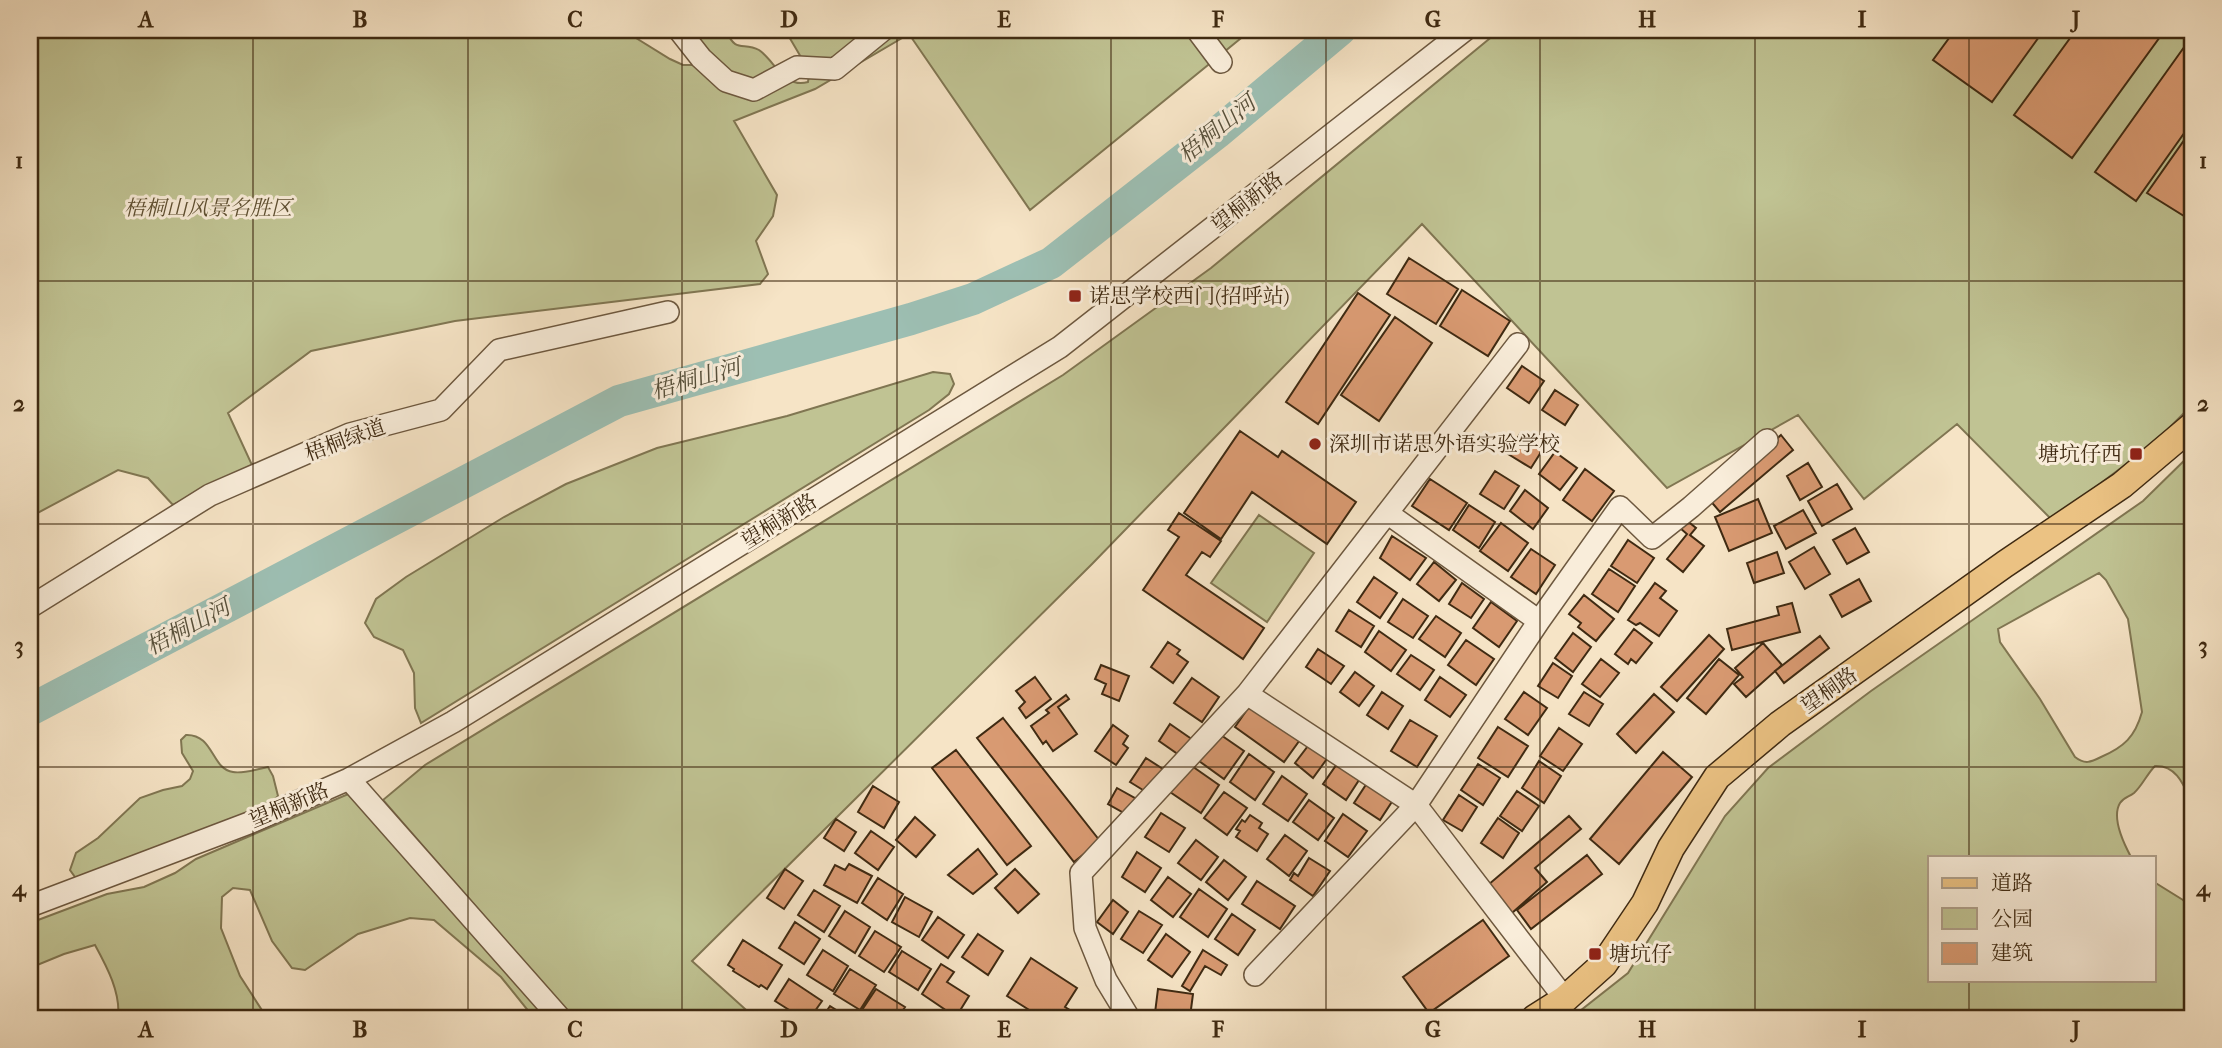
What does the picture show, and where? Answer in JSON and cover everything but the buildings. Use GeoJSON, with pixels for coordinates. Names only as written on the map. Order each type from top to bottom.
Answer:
{"type":"FeatureCollection","features":[{"type":"Feature","properties":{"kind":"main road","name":"望桐路"},"geometry":{"type":"LineString","coordinates":[[1535,1018],[1566,999],[1604,964],[1645,903],[1671,848],[1717,777],[1780,724],[2005,564],[2122,485],[2192,426]]}},
{"type":"Feature","properties":{"kind":"street"},"geometry":{"type":"LineString","coordinates":[[679,30],[701,58],[726,81],[754,90],[797,67],[835,69],[883,30]]}},
{"type":"Feature","properties":{"kind":"street"},"geometry":{"type":"LineString","coordinates":[[1197,30],[1221,62]]}},
{"type":"Feature","properties":{"kind":"street","name":"望桐新路"},"geometry":{"type":"LineString","coordinates":[[30,906],[249,823],[349,779],[453,722],[1060,347],[1465,30]]}},
{"type":"Feature","properties":{"kind":"street","name":"梧桐绿道"},"geometry":{"type":"LineString","coordinates":[[30,607],[210,495],[350,434],[441,410],[499,350],[668,312]]}},
{"type":"Feature","properties":{"kind":"street"},"geometry":{"type":"LineString","coordinates":[[1129,1018],[1106,980],[1085,928],[1081,873],[1247,694],[1518,344]]}},
{"type":"Feature","properties":{"kind":"street"},"geometry":{"type":"LineString","coordinates":[[1255,975],[1416,805],[1539,621],[1620,507],[1652,538],[1766,440]]}},
{"type":"Feature","properties":{"kind":"street"},"geometry":{"type":"LineString","coordinates":[[1387,513],[1539,621]]}},
{"type":"Feature","properties":{"kind":"street"},"geometry":{"type":"LineString","coordinates":[[1247,694],[1416,805],[1566,999]]}},
{"type":"Feature","properties":{"kind":"street"},"geometry":{"type":"LineString","coordinates":[[349,779],[559,1018]]}},
{"type":"Feature","properties":{"kind":"green space","name":"梧桐山风景名胜区"},"geometry":{"type":"Polygon","coordinates":[[[30,30],[628,30],[670,59],[683,65],[700,65],[678,30],[728,30],[734,43],[759,50],[786,78],[800,83],[808,82],[808,69],[785,30],[1251,30],[1030,210],[909,34],[815,89],[734,121],[777,195],[773,216],[756,241],[768,274],[760,284],[455,321],[311,351],[228,413],[252,465],[173,505],[148,478],[118,470],[30,517],[30,30]]]}},
{"type":"Feature","properties":{"kind":"green space"},"geometry":{"type":"Polygon","coordinates":[[[1500,30],[2192,30],[2192,405],[2154,443],[2052,520],[1957,424],[1864,499],[1798,415],[1667,488],[1422,224],[1092,564],[692,961],[755,1018],[573,1018],[383,800],[425,765],[1063,375],[1211,268],[1500,30]]]}},
{"type":"Feature","properties":{"kind":"green space"},"geometry":{"type":"Polygon","coordinates":[[[933,372],[950,374],[954,384],[949,394],[929,410],[421,723],[415,708],[414,673],[403,650],[374,637],[365,623],[376,599],[406,577],[504,517],[566,484],[657,448],[787,416],[933,372]]]}},
{"type":"Feature","properties":{"kind":"green space"},"geometry":{"type":"Polygon","coordinates":[[[2192,453],[2192,803],[2174,773],[2155,766],[2137,790],[2122,801],[2118,809],[2120,831],[2130,856],[1928,856],[1928,982],[2156,982],[2156,883],[2192,908],[2192,1018],[1571,1018],[1628,973],[1725,816],[1768,768],[1871,691],[2143,501],[2192,453]],[[2099,573],[1998,629],[2000,642],[2040,699],[2075,757],[2085,762],[2097,759],[2122,745],[2132,735],[2142,712],[2128,619],[2106,580],[2099,573]]]}},
{"type":"Feature","properties":{"kind":"green space"},"geometry":{"type":"Polygon","coordinates":[[[1259,515],[1314,553],[1267,622],[1211,583],[1259,515]]]}},
{"type":"Feature","properties":{"kind":"green space"},"geometry":{"type":"Polygon","coordinates":[[[186,735],[202,740],[226,770],[241,772],[268,767],[278,796],[271,803],[80,884],[70,870],[76,853],[98,838],[140,798],[182,786],[190,779],[193,771],[182,753],[181,740],[186,735]]]}},
{"type":"Feature","properties":{"kind":"green space"},"geometry":{"type":"Polygon","coordinates":[[[353,792],[555,1018],[534,1018],[501,977],[434,920],[410,918],[358,934],[305,970],[292,968],[272,941],[250,890],[233,888],[222,897],[221,928],[240,976],[267,1018],[118,1018],[115,990],[95,945],[30,968],[30,923],[107,894],[144,887],[175,873],[196,859],[353,792]]]}},
{"type":"Feature","properties":{"kind":"waterway","name":"梧桐山河"},"geometry":{"type":"LineString","coordinates":[[30,710],[619,401],[911,319],[973,299],[1051,263],[1217,133],[1340,30]]}},
{"type":"Feature","properties":{"kind":"place","name":"诺思学校西门(招呼站)"},"geometry":{"type":"Point","coordinates":[1075,296]}},
{"type":"Feature","properties":{"kind":"place","name":"深圳市诺思外语实验学校"},"geometry":{"type":"Point","coordinates":[1315,444]}},
{"type":"Feature","properties":{"kind":"place","name":"塘坑仔西"},"geometry":{"type":"Point","coordinates":[2136,454]}},
{"type":"Feature","properties":{"kind":"place","name":"塘坑仔"},"geometry":{"type":"Point","coordinates":[1595,954]}}]}
